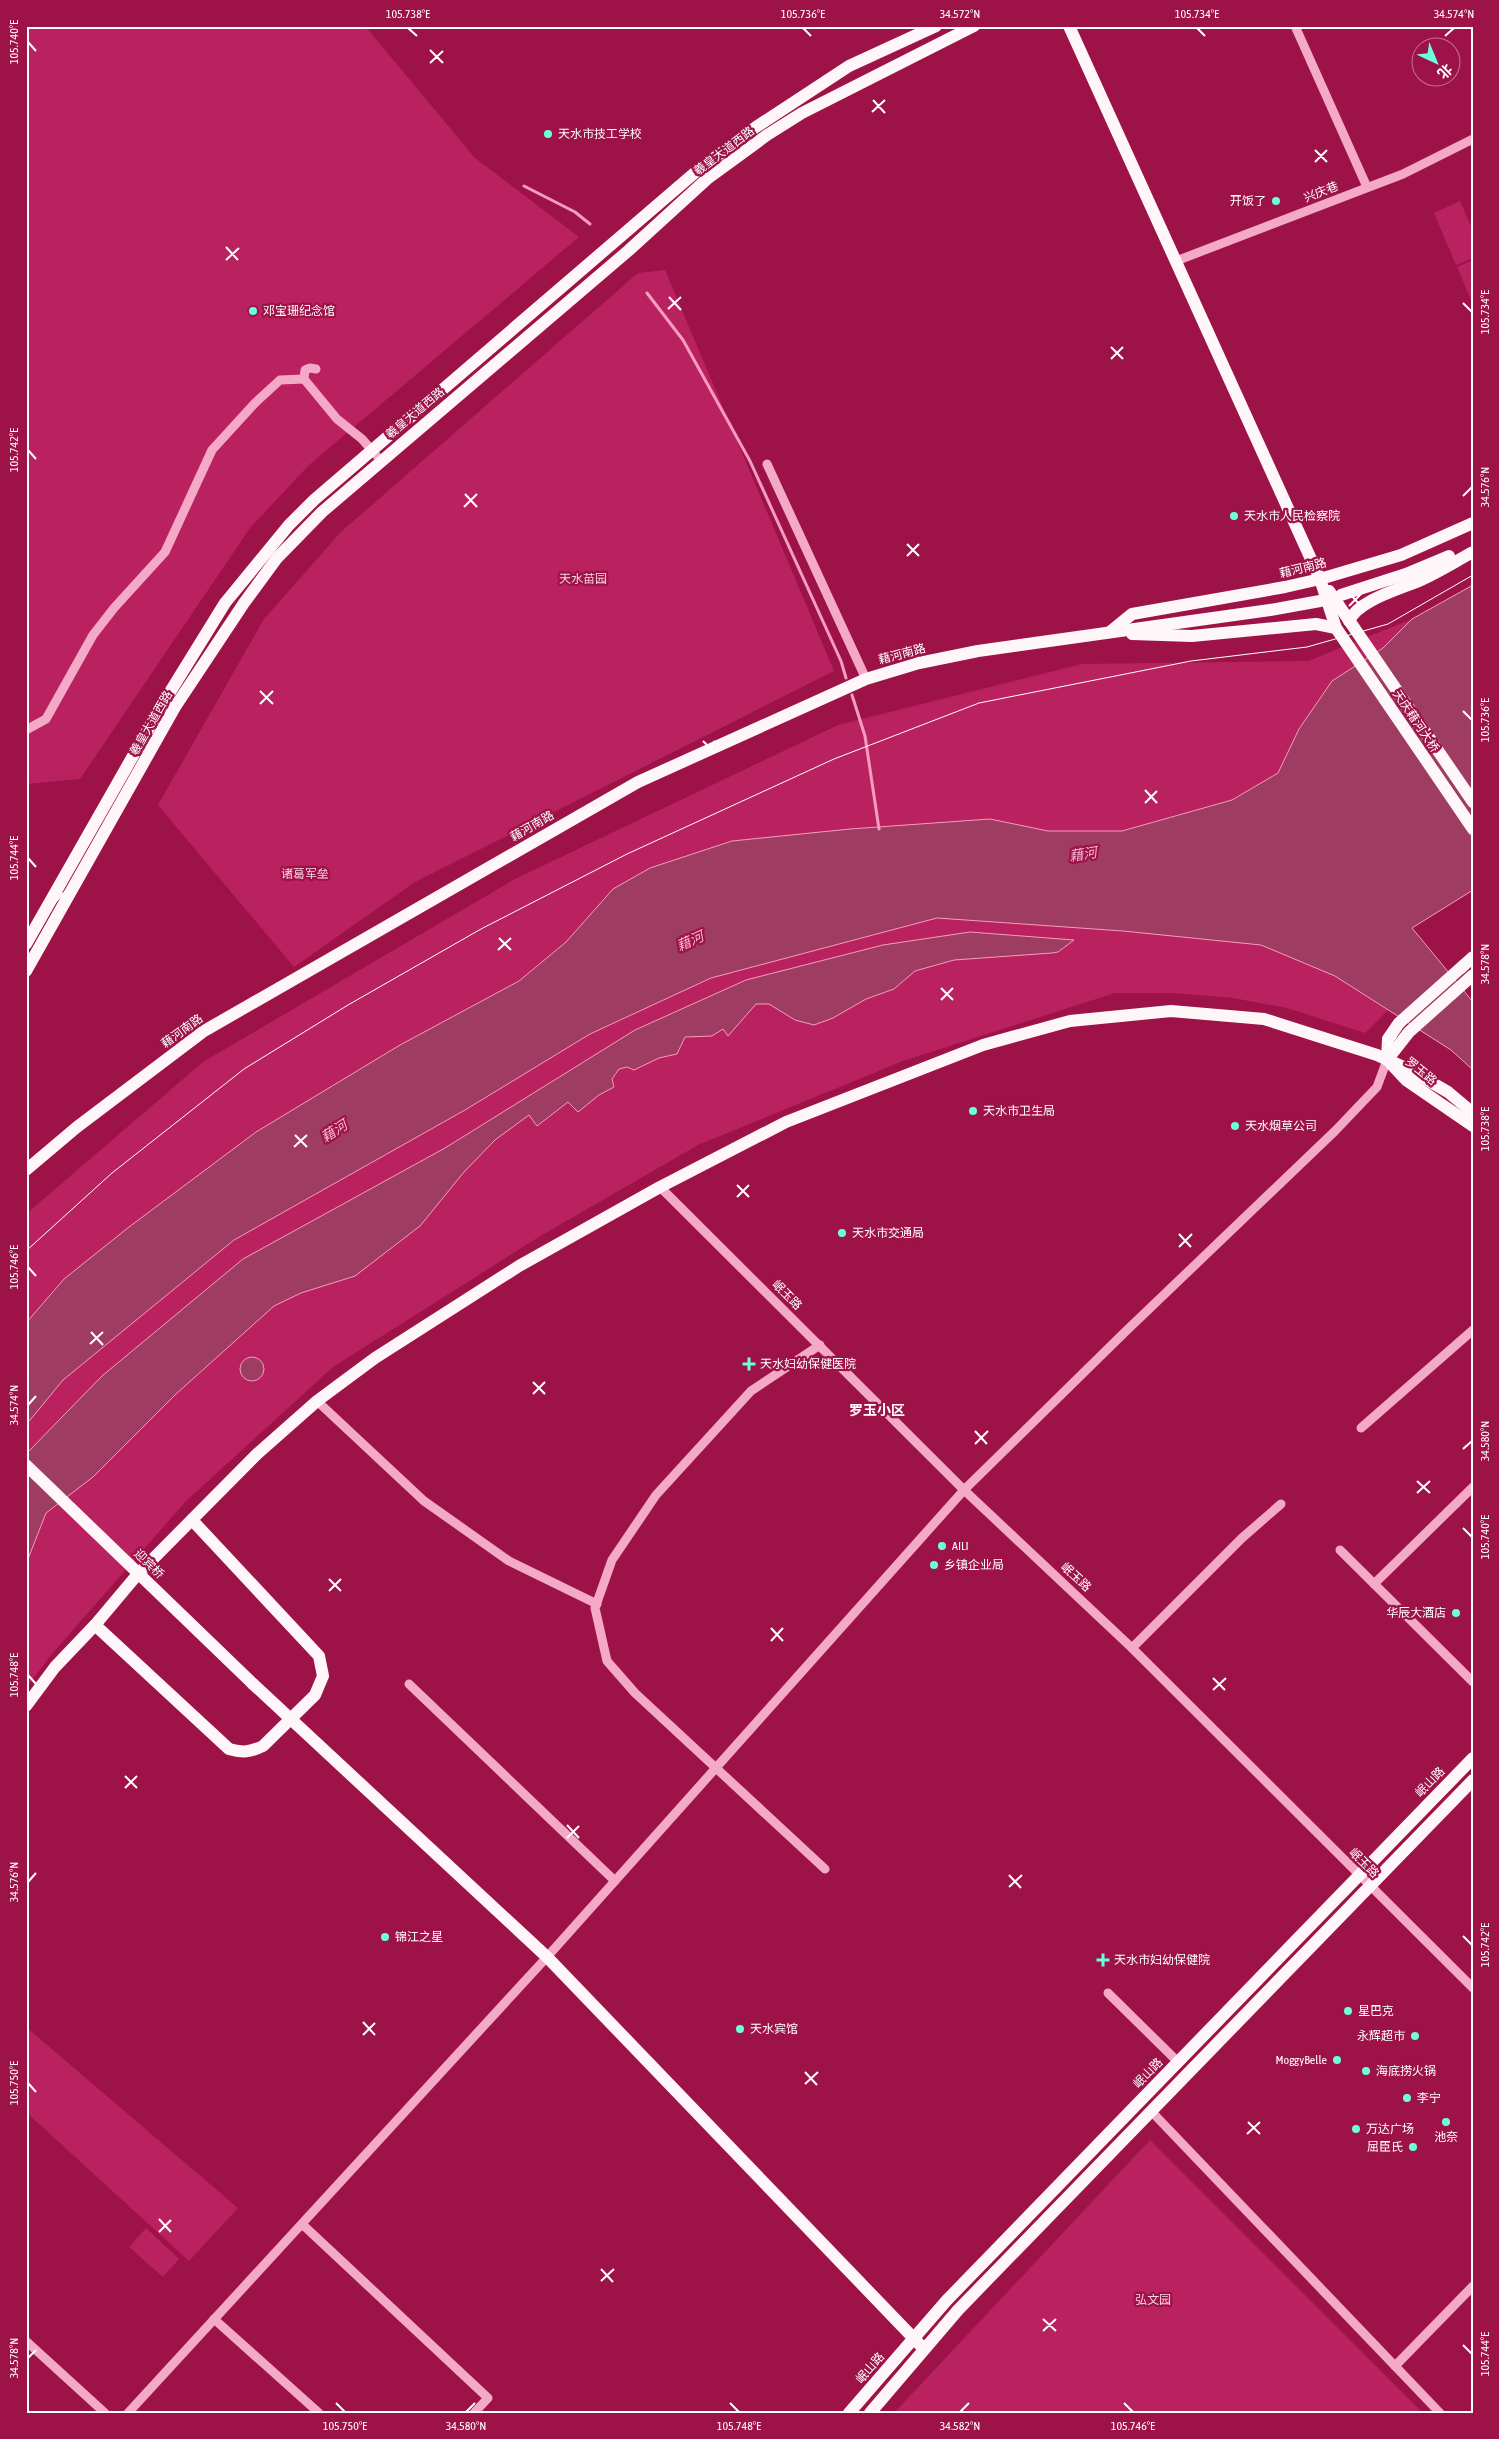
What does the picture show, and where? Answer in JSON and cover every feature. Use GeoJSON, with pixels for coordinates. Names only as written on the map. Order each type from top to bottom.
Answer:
{"type":"FeatureCollection","features":[{"type":"Feature","properties":{"kind":"main road","name":"羲皇大道西路"},"geometry":{"type":"LineString","coordinates":[[26,971],[175,707],[244,603],[277,558],[377,456],[698,170],[756,127],[850,66],[936,26]]}},
{"type":"Feature","properties":{"kind":"main road","name":"羲皇大道西路"},"geometry":{"type":"LineString","coordinates":[[26,944],[162,706],[226,604],[255,564],[314,500],[377,456],[628,251],[708,179],[767,135],[802,113],[974,26]]}},
{"type":"Feature","properties":{"kind":"main road"},"geometry":{"type":"LineString","coordinates":[[1069,26],[1320,579]]}},
{"type":"Feature","properties":{"kind":"main road","name":"藉河南路"},"geometry":{"type":"LineString","coordinates":[[1110,632],[1132,614],[1320,579],[1401,555],[1473,523]]}},
{"type":"Feature","properties":{"kind":"main road"},"geometry":{"type":"LineString","coordinates":[[1341,595],[1406,574],[1473,544]]}},
{"type":"Feature","properties":{"kind":"main road"},"geometry":{"type":"LineString","coordinates":[[1349,621],[1353,612],[1362,606],[1422,580],[1473,552]]}},
{"type":"Feature","properties":{"kind":"main road","name":"天庆藉河大桥"},"geometry":{"type":"LineString","coordinates":[[1320,579],[1473,802]]}},
{"type":"Feature","properties":{"kind":"main road","name":"天庆藉河大桥"},"geometry":{"type":"LineString","coordinates":[[1320,579],[1336,628],[1473,829]]}},
{"type":"Feature","properties":{"kind":"main road","name":"藉河南路"},"geometry":{"type":"LineString","coordinates":[[26,1170],[77,1127],[204,1031],[221,1021],[638,782],[866,679],[919,663],[978,651],[1320,601]]}},
{"type":"Feature","properties":{"kind":"main road","name":"藉河南路"},"geometry":{"type":"LineString","coordinates":[[1110,632],[1162,637],[1192,636],[1316,624],[1336,628]]}},
{"type":"Feature","properties":{"kind":"main road"},"geometry":{"type":"LineString","coordinates":[[1387,1060],[1388,1039],[1399,1023],[1473,957]]}},
{"type":"Feature","properties":{"kind":"main road"},"geometry":{"type":"LineString","coordinates":[[1387,1060],[1409,1032],[1473,975]]}},
{"type":"Feature","properties":{"kind":"main road"},"geometry":{"type":"LineString","coordinates":[[26,1706],[54,1667],[138,1575],[257,1454],[317,1402],[375,1358],[520,1266],[660,1187],[786,1122],[983,1044],[1070,1021],[1171,1011],[1264,1019],[1377,1055],[1387,1060]]}},
{"type":"Feature","properties":{"kind":"main road","name":"罗玉路"},"geometry":{"type":"LineString","coordinates":[[1387,1060],[1410,1070],[1448,1092],[1473,1113]]}},
{"type":"Feature","properties":{"kind":"main road","name":"罗玉路"},"geometry":{"type":"LineString","coordinates":[[1387,1060],[1406,1080],[1473,1126]]}},
{"type":"Feature","properties":{"kind":"main road","name":"迎宾桥"},"geometry":{"type":"LineString","coordinates":[[26,1465],[253,1684],[547,1957],[924,2349]]}},
{"type":"Feature","properties":{"kind":"main road"},"geometry":{"type":"LineString","coordinates":[[95,1624],[219,1742],[229,1749],[240,1752],[252,1751],[263,1746],[316,1695],[321,1686],[323,1671],[319,1656],[192,1520]]}},
{"type":"Feature","properties":{"kind":"main road","name":"岷山路"},"geometry":{"type":"LineString","coordinates":[[849,2413],[947,2300],[1473,1758]]}},
{"type":"Feature","properties":{"kind":"main road"},"geometry":{"type":"LineString","coordinates":[[870,2413],[958,2310],[1473,1780]]}},
{"type":"Feature","properties":{"kind":"street"},"geometry":{"type":"LineString","coordinates":[[1295,26],[1367,187]]}},
{"type":"Feature","properties":{"kind":"street","name":"兴庆巷"},"geometry":{"type":"LineString","coordinates":[[1176,261],[1402,174],[1473,139]]}},
{"type":"Feature","properties":{"kind":"street"},"geometry":{"type":"LineString","coordinates":[[316,369],[310,368],[305,370],[304,379],[337,419],[362,439],[377,456]]}},
{"type":"Feature","properties":{"kind":"street"},"geometry":{"type":"LineString","coordinates":[[26,730],[46,719],[93,635],[114,608],[166,552],[212,450],[255,403],[280,380],[304,379]]}},
{"type":"Feature","properties":{"kind":"street"},"geometry":{"type":"LineString","coordinates":[[767,464],[866,679]]}},
{"type":"Feature","properties":{"kind":"street"},"geometry":{"type":"LineString","coordinates":[[128,2413],[547,1957],[718,1768],[964,1490],[1125,1332],[1335,1131],[1377,1087],[1387,1060]]}},
{"type":"Feature","properties":{"kind":"street","name":"岷玉路"},"geometry":{"type":"LineString","coordinates":[[660,1187],[964,1490],[1132,1648],[1473,1988]]}},
{"type":"Feature","properties":{"kind":"street"},"geometry":{"type":"LineString","coordinates":[[1362,1428],[1473,1330]]}},
{"type":"Feature","properties":{"kind":"street"},"geometry":{"type":"LineString","coordinates":[[820,1346],[751,1391],[656,1495],[612,1560],[595,1608],[606,1661],[635,1693],[825,1869]]}},
{"type":"Feature","properties":{"kind":"street"},"geometry":{"type":"LineString","coordinates":[[317,1402],[424,1501],[509,1561],[597,1604]]}},
{"type":"Feature","properties":{"kind":"street"},"geometry":{"type":"LineString","coordinates":[[1374,1584],[1473,1487]]}},
{"type":"Feature","properties":{"kind":"street"},"geometry":{"type":"LineString","coordinates":[[1132,1648],[1242,1538],[1281,1504]]}},
{"type":"Feature","properties":{"kind":"street"},"geometry":{"type":"LineString","coordinates":[[1340,1550],[1473,1682]]}},
{"type":"Feature","properties":{"kind":"street"},"geometry":{"type":"LineString","coordinates":[[409,1684],[614,1881]]}},
{"type":"Feature","properties":{"kind":"street"},"geometry":{"type":"LineString","coordinates":[[1108,1993],[1178,2062]]}},
{"type":"Feature","properties":{"kind":"street"},"geometry":{"type":"LineString","coordinates":[[1151,2111],[1440,2413]]}},
{"type":"Feature","properties":{"kind":"street"},"geometry":{"type":"LineString","coordinates":[[302,2224],[488,2398],[474,2413]]}},
{"type":"Feature","properties":{"kind":"street"},"geometry":{"type":"LineString","coordinates":[[1394,2366],[1473,2286]]}},
{"type":"Feature","properties":{"kind":"street"},"geometry":{"type":"LineString","coordinates":[[214,2319],[320,2413]]}},
{"type":"Feature","properties":{"kind":"street"},"geometry":{"type":"LineString","coordinates":[[26,2341],[105,2413]]}},
{"type":"Feature","properties":{"kind":"green space"},"geometry":{"type":"Polygon","coordinates":[[[26,26],[365,26],[475,158],[579,237],[309,465],[250,528],[80,779],[26,784],[26,26]]]}},
{"type":"Feature","properties":{"kind":"green space"},"geometry":{"type":"Polygon","coordinates":[[[1460,201],[1473,231],[1473,258],[1456,265],[1434,213],[1460,201]]]}},
{"type":"Feature","properties":{"kind":"green space"},"geometry":{"type":"Polygon","coordinates":[[[1473,260],[1473,305],[1457,267],[1473,260]]]}},
{"type":"Feature","properties":{"kind":"green space","name":"天水苗园"},"geometry":{"type":"Polygon","coordinates":[[[665,270],[834,671],[415,882],[294,967],[158,805],[264,619],[341,532],[638,273],[665,270]]]}},
{"type":"Feature","properties":{"kind":"green space"},"geometry":{"type":"Polygon","coordinates":[[[1412,619],[1383,648],[1332,681],[1299,729],[1278,773],[1232,800],[1122,831],[1048,831],[990,819],[613,889],[566,942],[519,981],[400,1045],[256,1132],[64,1279],[26,1323],[26,1214],[203,1062],[515,879],[838,725],[1082,664],[1308,661],[1412,619]]]}},
{"type":"Feature","properties":{"kind":"green space"},"geometry":{"type":"Polygon","coordinates":[[[937,918],[1123,931],[1261,945],[1335,976],[1388,1010],[1365,1033],[1287,1008],[1233,998],[1174,993],[1115,993],[903,1061],[698,1145],[542,1235],[333,1367],[186,1501],[51,1655],[26,1688],[26,1425],[63,1380],[234,1240],[465,1110],[590,1034],[711,978],[937,918]]]}},
{"type":"Feature","properties":{"kind":"green space"},"geometry":{"type":"Polygon","coordinates":[[[26,2027],[238,2208],[189,2261],[26,2112],[26,2027]]]}},
{"type":"Feature","properties":{"kind":"green space","name":"弘文园"},"geometry":{"type":"Polygon","coordinates":[[[1150,2140],[1423,2413],[894,2413],[1150,2140]]]}},
{"type":"Feature","properties":{"kind":"green space"},"geometry":{"type":"Polygon","coordinates":[[[146,2228],[179,2259],[163,2277],[129,2247],[146,2228]]]}},
{"type":"Feature","properties":{"kind":"water","name":"藉河"},"geometry":{"type":"Polygon","coordinates":[[[1473,585],[1473,890],[1412,928],[1473,1002],[1473,1070],[1451,1050],[1335,976],[1261,945],[1123,931],[937,918],[711,978],[590,1034],[465,1110],[234,1240],[63,1380],[26,1425],[26,1323],[64,1279],[129,1227],[256,1132],[400,1045],[519,981],[566,942],[613,889],[650,868],[732,841],[850,829],[990,819],[1048,831],[1122,831],[1232,800],[1278,773],[1299,729],[1332,681],[1383,648],[1412,619],[1473,585]]]}},
{"type":"Feature","properties":{"kind":"water"},"geometry":{"type":"Polygon","coordinates":[[[970,932],[1074,940],[1058,952],[954,960],[915,971],[894,989],[866,999],[833,1018],[814,1025],[795,1020],[769,1004],[756,1004],[728,1036],[723,1029],[712,1036],[685,1037],[677,1054],[659,1058],[634,1070],[627,1067],[619,1069],[612,1079],[614,1087],[599,1095],[578,1112],[568,1102],[537,1126],[529,1115],[495,1140],[464,1172],[420,1226],[355,1276],[301,1293],[274,1306],[176,1394],[93,1477],[46,1513],[26,1564],[26,1454],[102,1376],[243,1259],[445,1148],[635,1030],[746,980],[883,945],[970,932]]]}},
{"type":"Feature","properties":{"kind":"water"},"geometry":{"type":"Polygon","coordinates":[[[252,1357],[260,1361],[264,1369],[260,1377],[252,1381],[244,1377],[240,1369],[244,1361],[252,1357]]]}},
{"type":"Feature","properties":{"kind":"waterway"},"geometry":{"type":"LineString","coordinates":[[524,186],[575,212],[590,224]]}},
{"type":"Feature","properties":{"kind":"waterway"},"geometry":{"type":"LineString","coordinates":[[647,293],[683,340],[750,461],[841,661],[846,678]]}},
{"type":"Feature","properties":{"kind":"waterway"},"geometry":{"type":"LineString","coordinates":[[852,695],[865,736],[879,829]]}},
{"type":"Feature","properties":{"kind":"tram line"},"geometry":{"type":"LineString","coordinates":[[26,1251],[112,1173],[244,1069],[348,1005],[481,929],[627,854],[834,759],[979,703],[1191,661],[1307,647],[1388,624],[1473,575]]}},
{"type":"Feature","properties":{"kind":"place","name":"天水市技工学校"},"geometry":{"type":"Point","coordinates":[548,134]}},
{"type":"Feature","properties":{"kind":"place","name":"开饭了"},"geometry":{"type":"Point","coordinates":[1276,201]}},
{"type":"Feature","properties":{"kind":"place","name":"邓宝珊纪念馆"},"geometry":{"type":"Point","coordinates":[253,311]}},
{"type":"Feature","properties":{"kind":"place","name":"天水市人民检察院"},"geometry":{"type":"Point","coordinates":[1234,516]}},
{"type":"Feature","properties":{"kind":"place","name":"天水市卫生局"},"geometry":{"type":"Point","coordinates":[973,1111]}},
{"type":"Feature","properties":{"kind":"place","name":"天水烟草公司"},"geometry":{"type":"Point","coordinates":[1235,1126]}},
{"type":"Feature","properties":{"kind":"place","name":"天水市交通局"},"geometry":{"type":"Point","coordinates":[842,1233]}},
{"type":"Feature","properties":{"kind":"place","name":"天水妇幼保健医院"},"geometry":{"type":"Point","coordinates":[749,1364]}},
{"type":"Feature","properties":{"kind":"place","name":"AILI"},"geometry":{"type":"Point","coordinates":[942,1546]}},
{"type":"Feature","properties":{"kind":"place","name":"乡镇企业局"},"geometry":{"type":"Point","coordinates":[934,1565]}},
{"type":"Feature","properties":{"kind":"place","name":"华辰大酒店"},"geometry":{"type":"Point","coordinates":[1456,1613]}},
{"type":"Feature","properties":{"kind":"place","name":"锦江之星"},"geometry":{"type":"Point","coordinates":[385,1937]}},
{"type":"Feature","properties":{"kind":"place","name":"天水市妇幼保健院"},"geometry":{"type":"Point","coordinates":[1103,1960]}},
{"type":"Feature","properties":{"kind":"place","name":"星巴克"},"geometry":{"type":"Point","coordinates":[1348,2011]}},
{"type":"Feature","properties":{"kind":"place","name":"天水宾馆"},"geometry":{"type":"Point","coordinates":[740,2029]}},
{"type":"Feature","properties":{"kind":"place","name":"永辉超市"},"geometry":{"type":"Point","coordinates":[1415,2036]}},
{"type":"Feature","properties":{"kind":"place","name":"MoggyBelle"},"geometry":{"type":"Point","coordinates":[1337,2060]}},
{"type":"Feature","properties":{"kind":"place","name":"海底捞火锅"},"geometry":{"type":"Point","coordinates":[1366,2071]}},
{"type":"Feature","properties":{"kind":"place","name":"李宁"},"geometry":{"type":"Point","coordinates":[1407,2098]}},
{"type":"Feature","properties":{"kind":"place","name":"池奈"},"geometry":{"type":"Point","coordinates":[1446,2122]}},
{"type":"Feature","properties":{"kind":"place","name":"万达广场"},"geometry":{"type":"Point","coordinates":[1356,2129]}},
{"type":"Feature","properties":{"kind":"place","name":"屈臣氏"},"geometry":{"type":"Point","coordinates":[1413,2147]}},
{"type":"Feature","properties":{"kind":"district","name":"罗玉小区"},"geometry":{"type":"Point","coordinates":[877,1410]}},
{"type":"Feature","properties":{"kind":"park label","name":"诸葛军垒"},"geometry":{"type":"Point","coordinates":[305,874]}}]}
